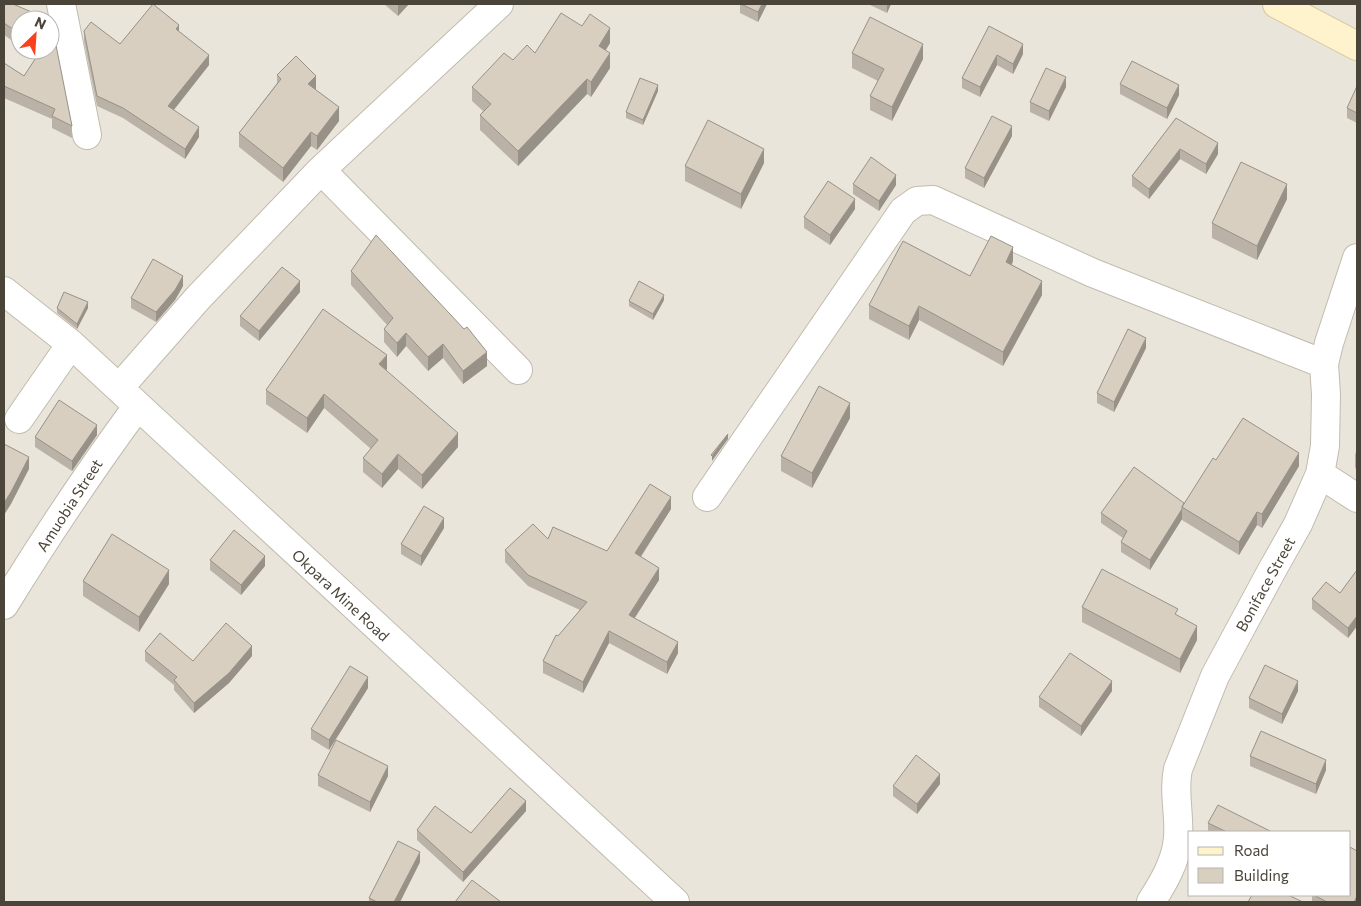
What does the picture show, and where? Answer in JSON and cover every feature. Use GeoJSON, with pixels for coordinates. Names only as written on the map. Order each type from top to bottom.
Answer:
{"type":"FeatureCollection","features":[{"type":"Feature","properties":{"kind":"main road"},"geometry":{"type":"LineString","coordinates":[[1277,4],[1357,46]]}},
{"type":"Feature","properties":{"kind":"street"},"geometry":{"type":"LineString","coordinates":[[60,4],[87,135]]}},
{"type":"Feature","properties":{"kind":"street"},"geometry":{"type":"LineString","coordinates":[[119,388],[198,298],[321,170],[499,4]]}},
{"type":"Feature","properties":{"kind":"street"},"geometry":{"type":"LineString","coordinates":[[321,170],[518,370]]}},
{"type":"Feature","properties":{"kind":"street"},"geometry":{"type":"LineString","coordinates":[[707,497],[903,211],[917,201],[933,200],[1094,273],[1324,364]]}},
{"type":"Feature","properties":{"kind":"street","name":"Boniface Street"},"geometry":{"type":"LineString","coordinates":[[1151,902],[1165,879],[1174,858],[1178,840],[1178,806],[1175,782],[1181,761],[1215,676],[1270,572],[1298,524],[1320,474],[1326,446],[1324,364],[1357,258]]}},
{"type":"Feature","properties":{"kind":"street","name":"Okpara Mine Road"},"geometry":{"type":"LineString","coordinates":[[4,291],[71,344],[675,902]]}},
{"type":"Feature","properties":{"kind":"street"},"geometry":{"type":"LineString","coordinates":[[19,419],[71,344]]}},
{"type":"Feature","properties":{"kind":"street","name":"Amuobia Street"},"geometry":{"type":"LineString","coordinates":[[4,605],[102,454],[138,407]]}},
{"type":"Feature","properties":{"kind":"street"},"geometry":{"type":"LineString","coordinates":[[1320,474],[1357,498]]}},
{"type":"Feature","properties":{"kind":"shaded area"},"geometry":{"type":"Polygon","coordinates":[[[4,4],[1357,4],[1357,902],[4,902],[4,4]]]}},
{"type":"Feature","properties":{"kind":"building"},"geometry":{"type":"Polygon","coordinates":[[[4,4],[13,4],[27,10],[10,10],[10,27],[4,23],[4,4]]]}},
{"type":"Feature","properties":{"kind":"building"},"geometry":{"type":"Polygon","coordinates":[[[153,4],[179,25],[176,29],[209,55],[168,106],[199,127],[185,149],[123,108],[97,96],[84,31],[91,22],[120,44],[153,4]]]}},
{"type":"Feature","properties":{"kind":"building"},"geometry":{"type":"Polygon","coordinates":[[[741,4],[762,4],[758,12],[741,4]]]}},
{"type":"Feature","properties":{"kind":"building"},"geometry":{"type":"Polygon","coordinates":[[[561,13],[582,26],[590,14],[610,28],[599,46],[610,53],[591,82],[587,79],[518,151],[480,115],[491,104],[472,87],[504,53],[513,60],[527,45],[535,53],[561,13]]]}},
{"type":"Feature","properties":{"kind":"building"},"geometry":{"type":"Polygon","coordinates":[[[870,17],[923,44],[892,107],[870,96],[884,69],[852,53],[870,17]]]}},
{"type":"Feature","properties":{"kind":"building"},"geometry":{"type":"Polygon","coordinates":[[[989,26],[1023,44],[1013,64],[997,55],[980,87],[962,78],[989,26]]]}},
{"type":"Feature","properties":{"kind":"building"},"geometry":{"type":"Polygon","coordinates":[[[296,56],[316,76],[308,84],[339,107],[317,136],[311,132],[283,168],[239,133],[281,79],[277,75],[296,56]]]}},
{"type":"Feature","properties":{"kind":"building"},"geometry":{"type":"Polygon","coordinates":[[[34,60],[59,60],[72,126],[52,116],[55,109],[4,86],[4,63],[24,76],[34,60]]]}},
{"type":"Feature","properties":{"kind":"building"},"geometry":{"type":"Polygon","coordinates":[[[1132,61],[1179,85],[1167,108],[1120,84],[1132,61]]]}},
{"type":"Feature","properties":{"kind":"building"},"geometry":{"type":"Polygon","coordinates":[[[1046,68],[1066,77],[1049,111],[1030,102],[1046,68]]]}},
{"type":"Feature","properties":{"kind":"building"},"geometry":{"type":"Polygon","coordinates":[[[640,78],[658,85],[643,120],[626,112],[640,78]]]}},
{"type":"Feature","properties":{"kind":"building"},"geometry":{"type":"Polygon","coordinates":[[[1357,86],[1357,113],[1347,108],[1357,86]]]}},
{"type":"Feature","properties":{"kind":"building"},"geometry":{"type":"Polygon","coordinates":[[[992,116],[1012,126],[984,178],[965,168],[992,116]]]}},
{"type":"Feature","properties":{"kind":"building"},"geometry":{"type":"Polygon","coordinates":[[[1176,118],[1218,143],[1206,164],[1180,149],[1149,189],[1132,176],[1176,118]]]}},
{"type":"Feature","properties":{"kind":"building"},"geometry":{"type":"Polygon","coordinates":[[[708,120],[764,149],[741,194],[685,166],[708,120]]]}},
{"type":"Feature","properties":{"kind":"building"},"geometry":{"type":"Polygon","coordinates":[[[871,157],[896,175],[879,201],[853,184],[871,157]]]}},
{"type":"Feature","properties":{"kind":"building"},"geometry":{"type":"Polygon","coordinates":[[[1241,162],[1287,184],[1257,246],[1212,223],[1241,162]]]}},
{"type":"Feature","properties":{"kind":"building"},"geometry":{"type":"Polygon","coordinates":[[[828,181],[855,199],[830,235],[804,217],[828,181]]]}},
{"type":"Feature","properties":{"kind":"building"},"geometry":{"type":"Polygon","coordinates":[[[376,235],[464,329],[467,327],[487,352],[463,371],[443,344],[428,357],[406,333],[397,343],[384,329],[393,318],[351,271],[376,235]]]}},
{"type":"Feature","properties":{"kind":"building"},"geometry":{"type":"Polygon","coordinates":[[[991,236],[1013,247],[1006,262],[1042,281],[1003,352],[919,306],[909,326],[869,305],[903,241],[970,276],[991,236]]]}},
{"type":"Feature","properties":{"kind":"building"},"geometry":{"type":"Polygon","coordinates":[[[153,259],[183,276],[175,290],[156,312],[131,298],[153,259]]]}},
{"type":"Feature","properties":{"kind":"building"},"geometry":{"type":"Polygon","coordinates":[[[282,267],[300,281],[259,331],[240,316],[282,267]]]}},
{"type":"Feature","properties":{"kind":"building"},"geometry":{"type":"Polygon","coordinates":[[[639,281],[664,295],[653,314],[629,301],[639,281]]]}},
{"type":"Feature","properties":{"kind":"building"},"geometry":{"type":"Polygon","coordinates":[[[64,292],[88,302],[77,324],[57,308],[64,292]]]}},
{"type":"Feature","properties":{"kind":"building"},"geometry":{"type":"Polygon","coordinates":[[[323,309],[387,355],[379,364],[458,433],[422,475],[398,454],[382,474],[363,458],[378,440],[324,394],[307,418],[266,390],[323,309]]]}},
{"type":"Feature","properties":{"kind":"building"},"geometry":{"type":"Polygon","coordinates":[[[1128,329],[1146,338],[1114,402],[1097,393],[1128,329]]]}},
{"type":"Feature","properties":{"kind":"building"},"geometry":{"type":"Polygon","coordinates":[[[819,386],[850,403],[812,473],[781,456],[819,386]]]}},
{"type":"Feature","properties":{"kind":"building"},"geometry":{"type":"Polygon","coordinates":[[[59,400],[97,425],[72,461],[35,437],[59,400]]]}},
{"type":"Feature","properties":{"kind":"building"},"geometry":{"type":"Polygon","coordinates":[[[1243,418],[1299,453],[1262,514],[1257,512],[1239,542],[1182,507],[1213,458],[1216,460],[1243,418]]]}},
{"type":"Feature","properties":{"kind":"building"},"geometry":{"type":"Polygon","coordinates":[[[728,434],[712,456],[711,455],[728,434]]]}},
{"type":"Feature","properties":{"kind":"building"},"geometry":{"type":"Polygon","coordinates":[[[4,444],[29,457],[4,503],[4,444]]]}},
{"type":"Feature","properties":{"kind":"building"},"geometry":{"type":"Polygon","coordinates":[[[1134,467],[1184,503],[1150,560],[1121,542],[1127,531],[1101,513],[1134,467]]]}},
{"type":"Feature","properties":{"kind":"building"},"geometry":{"type":"Polygon","coordinates":[[[650,484],[671,497],[635,553],[659,568],[629,615],[678,642],[667,662],[609,631],[583,682],[543,661],[556,635],[558,636],[587,602],[528,575],[505,550],[533,524],[548,539],[553,527],[607,551],[650,484]]]}},
{"type":"Feature","properties":{"kind":"building"},"geometry":{"type":"Polygon","coordinates":[[[424,506],[444,518],[421,556],[401,544],[424,506]]]}},
{"type":"Feature","properties":{"kind":"building"},"geometry":{"type":"Polygon","coordinates":[[[234,530],[265,556],[241,585],[210,560],[234,530]]]}},
{"type":"Feature","properties":{"kind":"building"},"geometry":{"type":"Polygon","coordinates":[[[112,534],[169,570],[139,617],[83,581],[112,534]]]}},
{"type":"Feature","properties":{"kind":"building"},"geometry":{"type":"Polygon","coordinates":[[[1102,569],[1178,609],[1175,614],[1197,626],[1180,659],[1082,607],[1102,569]]]}},
{"type":"Feature","properties":{"kind":"building"},"geometry":{"type":"Polygon","coordinates":[[[1357,570],[1357,616],[1348,628],[1312,599],[1326,582],[1340,593],[1357,570]]]}},
{"type":"Feature","properties":{"kind":"building"},"geometry":{"type":"Polygon","coordinates":[[[226,623],[252,646],[229,673],[194,703],[174,680],[177,677],[145,651],[160,633],[193,661],[226,623]]]}},
{"type":"Feature","properties":{"kind":"building"},"geometry":{"type":"Polygon","coordinates":[[[1070,653],[1112,681],[1081,726],[1039,697],[1070,653]]]}},
{"type":"Feature","properties":{"kind":"building"},"geometry":{"type":"Polygon","coordinates":[[[1265,665],[1298,681],[1282,714],[1249,698],[1265,665]]]}},
{"type":"Feature","properties":{"kind":"building"},"geometry":{"type":"Polygon","coordinates":[[[350,666],[368,677],[329,740],[311,729],[350,666]]]}},
{"type":"Feature","properties":{"kind":"building"},"geometry":{"type":"Polygon","coordinates":[[[1261,731],[1326,760],[1316,784],[1250,756],[1261,731]]]}},
{"type":"Feature","properties":{"kind":"building"},"geometry":{"type":"Polygon","coordinates":[[[336,740],[388,766],[370,802],[318,775],[336,740]]]}},
{"type":"Feature","properties":{"kind":"building"},"geometry":{"type":"Polygon","coordinates":[[[916,755],[940,774],[917,804],[893,786],[916,755]]]}},
{"type":"Feature","properties":{"kind":"building"},"geometry":{"type":"Polygon","coordinates":[[[510,788],[526,801],[463,872],[417,830],[435,806],[471,833],[510,788]]]}},
{"type":"Feature","properties":{"kind":"building"},"geometry":{"type":"Polygon","coordinates":[[[1218,805],[1270,831],[1225,831],[1208,823],[1218,805]]]}},
{"type":"Feature","properties":{"kind":"building"},"geometry":{"type":"Polygon","coordinates":[[[398,841],[420,852],[394,902],[377,902],[369,898],[398,841]]]}},
{"type":"Feature","properties":{"kind":"building"},"geometry":{"type":"Polygon","coordinates":[[[1351,848],[1357,851],[1357,896],[1354,902],[1327,902],[1316,896],[1351,896],[1351,848]]]}},
{"type":"Feature","properties":{"kind":"building"},"geometry":{"type":"Polygon","coordinates":[[[472,880],[501,902],[455,902],[472,880]]]}},
{"type":"Feature","properties":{"kind":"building"},"geometry":{"type":"Polygon","coordinates":[[[1251,896],[1290,896],[1303,902],[1248,902],[1251,896]]]}}]}
